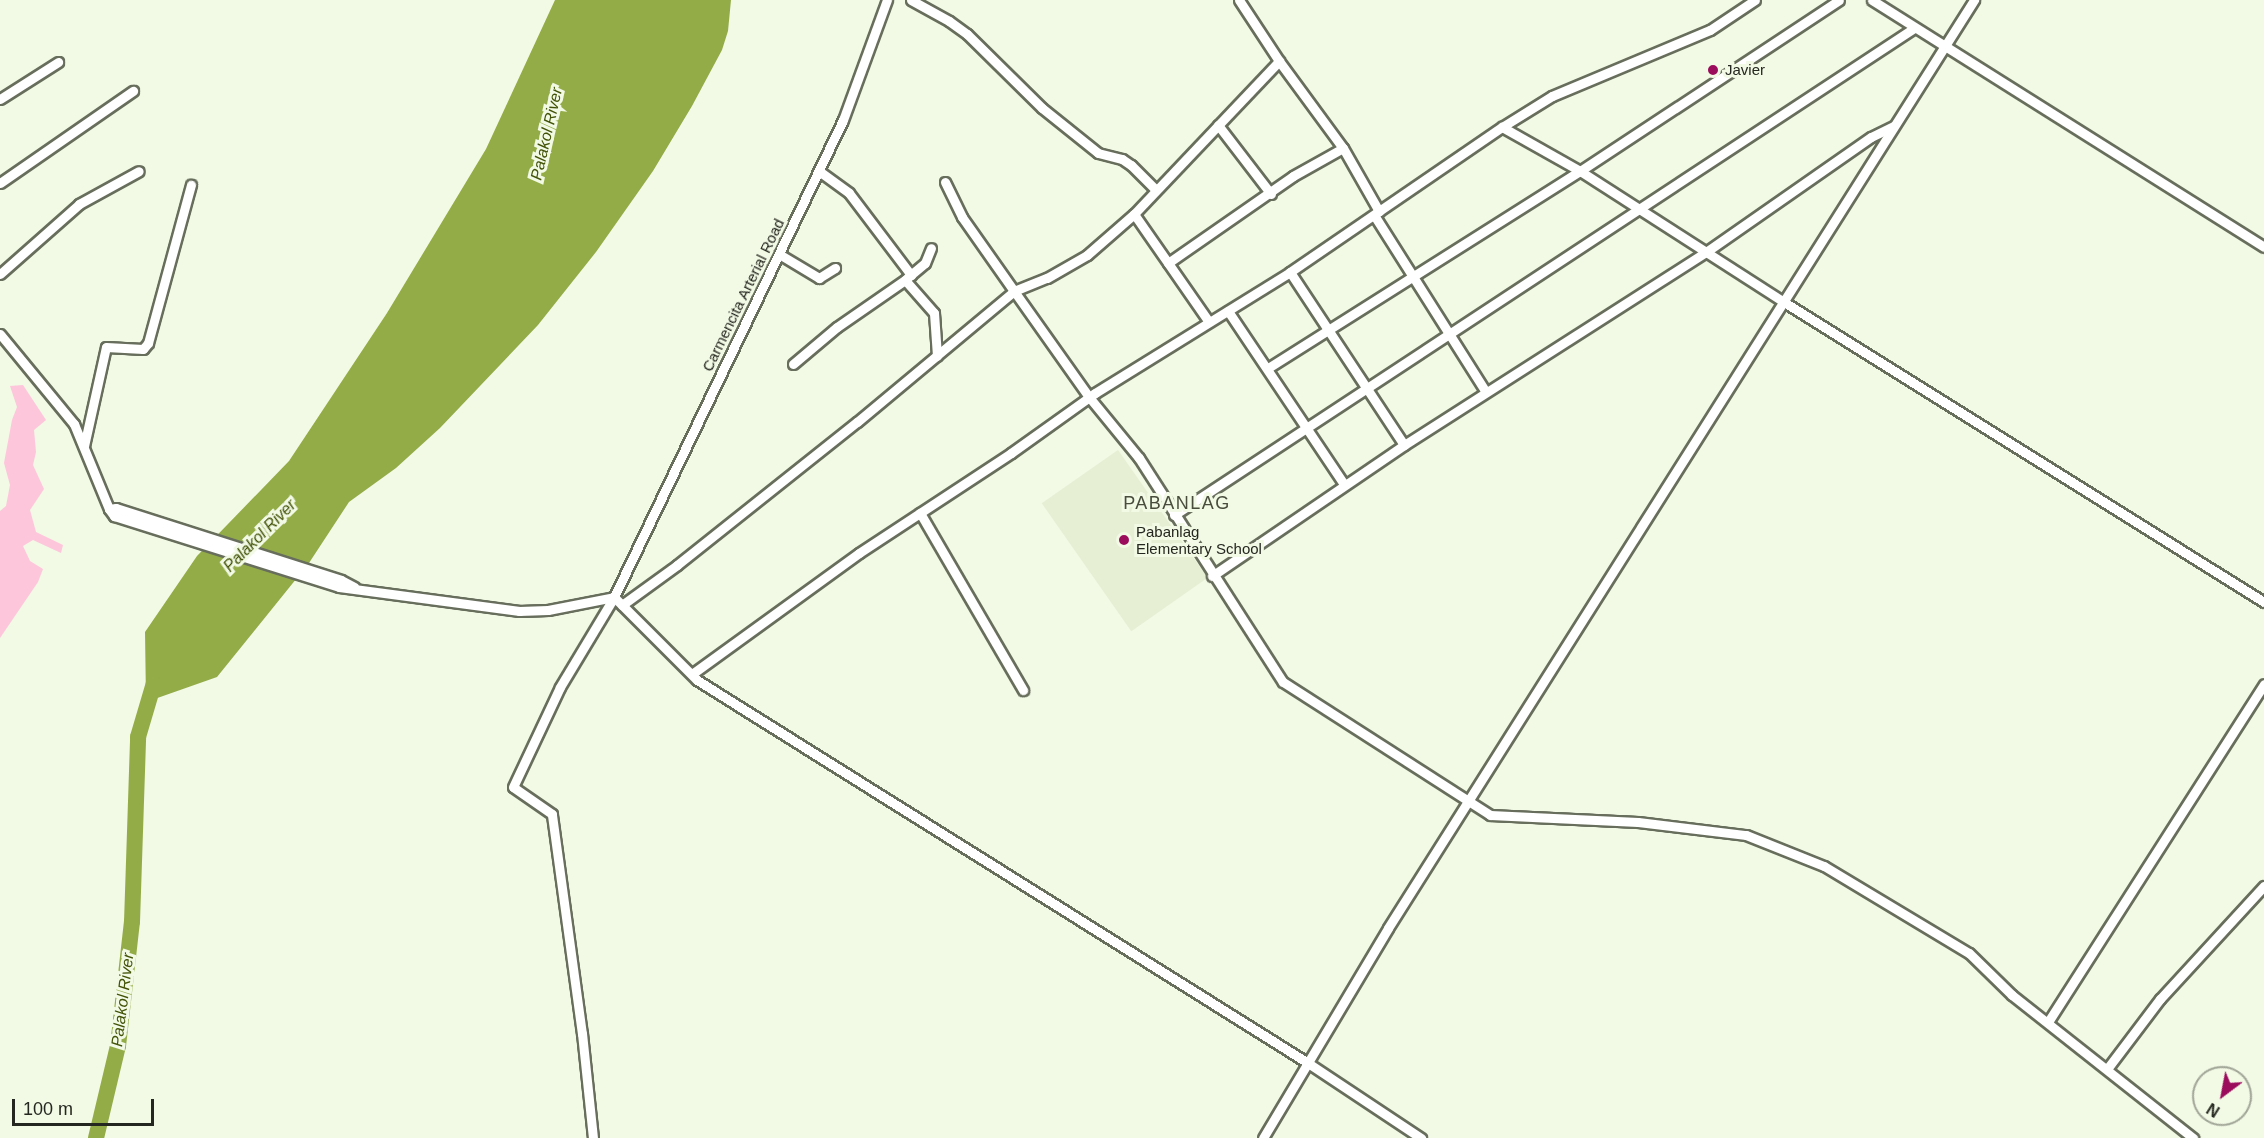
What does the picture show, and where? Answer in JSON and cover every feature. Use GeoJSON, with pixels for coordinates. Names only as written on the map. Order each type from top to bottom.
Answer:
{"type":"FeatureCollection","features":[{"type":"Feature","properties":{"kind":"street","name":"Carmencita Arterial Road"},"geometry":{"type":"LineString","coordinates":[[593,1138],[582,1034],[552,814],[513,787],[561,687],[614,597],[819,171],[843,120],[887,0]]}},
{"type":"Feature","properties":{"kind":"street"},"geometry":{"type":"LineString","coordinates":[[911,0],[967,34],[1042,108],[1098,153],[1122,159],[1131,165],[1156,190]]}},
{"type":"Feature","properties":{"kind":"street"},"geometry":{"type":"LineString","coordinates":[[1239,0],[1279,61],[1343,148],[1376,213],[1486,393]]}},
{"type":"Feature","properties":{"kind":"street"},"geometry":{"type":"LineString","coordinates":[[692,674],[859,553],[1011,453],[1089,397],[1290,272],[1502,127],[1552,96],[1710,30],[1755,0]]}},
{"type":"Feature","properties":{"kind":"street"},"geometry":{"type":"LineString","coordinates":[[1268,368],[1580,171],[1839,0]]}},
{"type":"Feature","properties":{"kind":"street"},"geometry":{"type":"LineString","coordinates":[[1872,0],[2264,247]]}},
{"type":"Feature","properties":{"kind":"street"},"geometry":{"type":"LineString","coordinates":[[1263,1138],[1388,928],[1974,0]]}},
{"type":"Feature","properties":{"kind":"street"},"geometry":{"type":"LineString","coordinates":[[1173,515],[1914,28]]}},
{"type":"Feature","properties":{"kind":"street"},"geometry":{"type":"LineString","coordinates":[[622,606],[677,565],[937,356],[1014,291],[1047,279],[1088,255],[1134,214],[1279,61]]}},
{"type":"Feature","properties":{"kind":"street"},"geometry":{"type":"LineString","coordinates":[[0,99],[58,62]]}},
{"type":"Feature","properties":{"kind":"street"},"geometry":{"type":"LineString","coordinates":[[0,183],[133,91]]}},
{"type":"Feature","properties":{"kind":"street"},"geometry":{"type":"LineString","coordinates":[[1212,576],[1344,484],[1706,252],[1871,137],[1896,124]]}},
{"type":"Feature","properties":{"kind":"street"},"geometry":{"type":"LineString","coordinates":[[1218,125],[1271,194]]}},
{"type":"Feature","properties":{"kind":"street"},"geometry":{"type":"LineString","coordinates":[[1502,127],[1580,171],[1784,302],[2264,602]]}},
{"type":"Feature","properties":{"kind":"street"},"geometry":{"type":"LineString","coordinates":[[1168,263],[1271,194],[1293,176],[1343,148]]}},
{"type":"Feature","properties":{"kind":"street"},"geometry":{"type":"LineString","coordinates":[[0,274],[79,204],[139,171]]}},
{"type":"Feature","properties":{"kind":"street"},"geometry":{"type":"LineString","coordinates":[[819,171],[849,193],[934,313],[937,356]]}},
{"type":"Feature","properties":{"kind":"street"},"geometry":{"type":"LineString","coordinates":[[945,182],[962,217],[1089,397],[1139,459],[1212,576],[1283,682],[1490,815],[1638,822],[1746,835],[1824,866],[1969,953],[2012,995],[2193,1138]]}},
{"type":"Feature","properties":{"kind":"street"},"geometry":{"type":"LineString","coordinates":[[84,446],[106,347],[143,349],[148,343],[191,185]]}},
{"type":"Feature","properties":{"kind":"street"},"geometry":{"type":"LineString","coordinates":[[1134,214],[1209,322]]}},
{"type":"Feature","properties":{"kind":"street"},"geometry":{"type":"LineString","coordinates":[[793,364],[837,327],[908,278],[925,262],[931,248]]}},
{"type":"Feature","properties":{"kind":"street"},"geometry":{"type":"LineString","coordinates":[[779,254],[819,278],[835,268]]}},
{"type":"Feature","properties":{"kind":"street"},"geometry":{"type":"LineString","coordinates":[[1290,272],[1404,445]]}},
{"type":"Feature","properties":{"kind":"street"},"geometry":{"type":"LineString","coordinates":[[1228,311],[1344,484]]}},
{"type":"Feature","properties":{"kind":"street"},"geometry":{"type":"LineString","coordinates":[[0,334],[74,424],[113,511],[358,588],[519,611],[548,609],[614,597],[692,674],[1308,1063],[1421,1138]]}},
{"type":"Feature","properties":{"kind":"street"},"geometry":{"type":"LineString","coordinates":[[920,513],[1023,690]]}},
{"type":"Feature","properties":{"kind":"street"},"geometry":{"type":"LineString","coordinates":[[2048,1022],[2264,684]]}},
{"type":"Feature","properties":{"kind":"street"},"geometry":{"type":"LineString","coordinates":[[2107,1069],[2160,999],[2264,886]]}},
{"type":"Feature","properties":{"kind":"shaded area"},"geometry":{"type":"Polygon","coordinates":[[[23,385],[46,420],[34,430],[36,452],[33,465],[44,489],[30,510],[36,532],[63,545],[61,553],[33,540],[23,546],[30,561],[43,569],[38,582],[0,638],[0,511],[6,506],[10,485],[4,463],[12,420],[17,407],[10,386],[23,385]]]}},
{"type":"Feature","properties":{"kind":"shaded area","name":"Pabanlag Elementary School"},"geometry":{"type":"Polygon","coordinates":[[[1118,450],[1207,578],[1131,631],[1042,503],[1118,450]]]}},
{"type":"Feature","properties":{"kind":"water"},"geometry":{"type":"Polygon","coordinates":[[[555,0],[731,0],[728,31],[722,50],[692,106],[653,171],[596,252],[538,325],[440,428],[396,468],[349,502],[309,563],[217,677],[146,702],[145,632],[197,556],[289,461],[387,313],[486,149],[555,0]]]}},
{"type":"Feature","properties":{"kind":"waterway","name":"Palakol River"},"geometry":{"type":"LineString","coordinates":[[96,1138],[118,1046],[132,922],[138,737],[154,683]]}},
{"type":"Feature","properties":{"kind":"place","name":"Javier"},"geometry":{"type":"Point","coordinates":[1713,70]}},
{"type":"Feature","properties":{"kind":"place","name":"Pabanlag Elementary School"},"geometry":{"type":"Point","coordinates":[1124,540]}},
{"type":"Feature","properties":{"kind":"district","name":"PABANLAG"},"geometry":{"type":"Point","coordinates":[1177,503]}}]}
